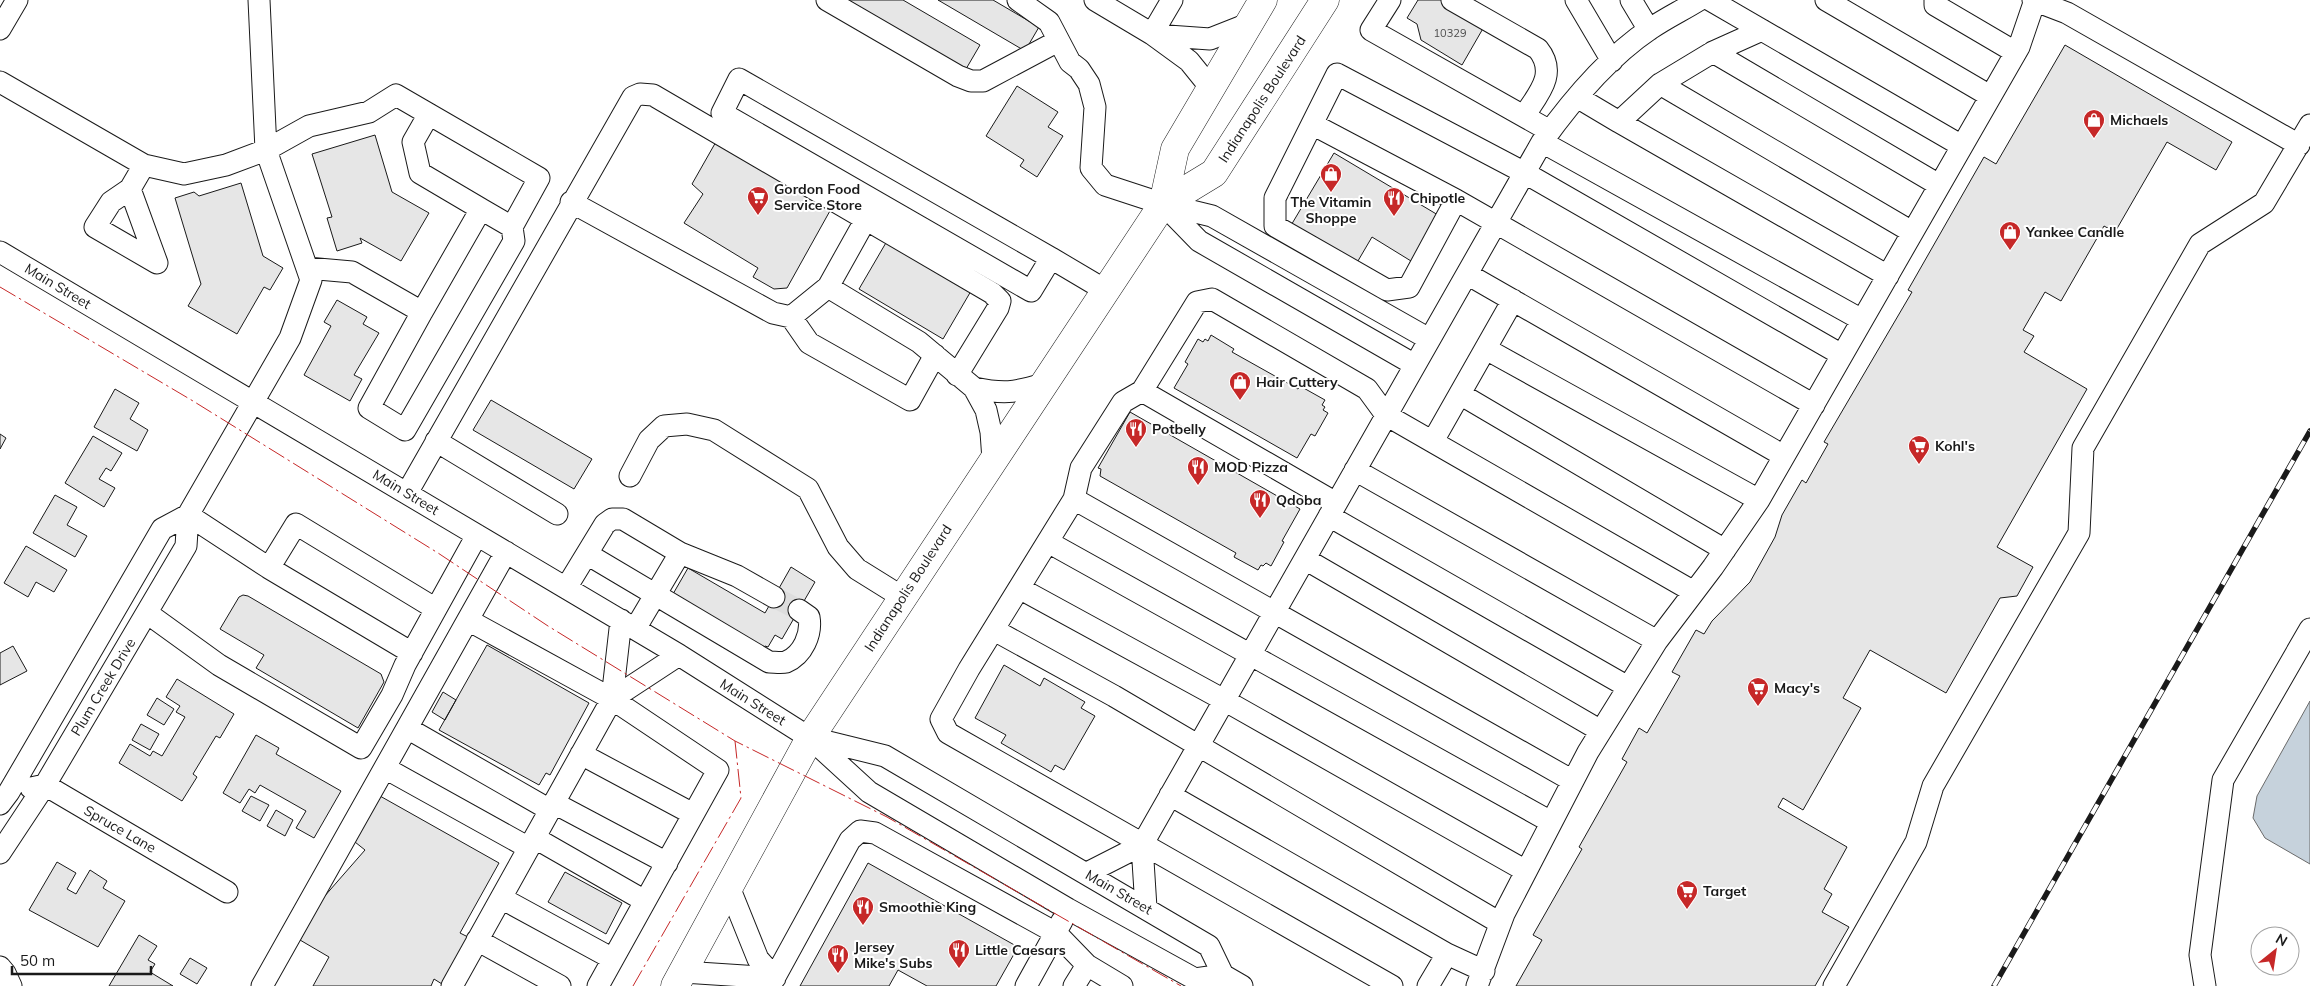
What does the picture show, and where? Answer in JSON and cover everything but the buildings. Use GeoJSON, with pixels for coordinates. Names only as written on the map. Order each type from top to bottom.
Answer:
{"type":"FeatureCollection","features":[{"type":"Feature","properties":{"kind":"highway","name":"Indianapolis Boulevard"},"geometry":{"type":"LineString","coordinates":[[679,979],[810,738],[1163,204],[1175,149],[1263,0]]}},
{"type":"Feature","properties":{"kind":"highway","name":"Indianapolis Boulevard"},"geometry":{"type":"LineString","coordinates":[[1163,204],[1214,173],[1325,0]]}},
{"type":"Feature","properties":{"kind":"street"},"geometry":{"type":"LineString","coordinates":[[0,29],[17,0]]}},
{"type":"Feature","properties":{"kind":"street","name":"Plum Creek Drive"},"geometry":{"type":"LineString","coordinates":[[0,852],[45,785],[186,546],[188,515],[290,338],[311,280],[266,150],[259,0]]}},
{"type":"Feature","properties":{"kind":"street"},"geometry":{"type":"LineString","coordinates":[[827,0],[958,76],[971,81],[983,81],[1058,41]]}},
{"type":"Feature","properties":{"kind":"street"},"geometry":{"type":"LineString","coordinates":[[1018,0],[1049,22],[1070,62],[1079,69],[1089,84],[1095,107],[1091,168],[1105,185],[1163,204],[1212,216],[1429,339]]}},
{"type":"Feature","properties":{"kind":"street"},"geometry":{"type":"LineString","coordinates":[[1095,0],[1152,34],[1189,61],[1210,87]]}},
{"type":"Feature","properties":{"kind":"street"},"geometry":{"type":"LineString","coordinates":[[1390,0],[1371,30],[1524,116],[1546,136],[1862,320]]}},
{"type":"Feature","properties":{"kind":"street"},"geometry":{"type":"LineString","coordinates":[[1452,0],[1538,49],[1546,59],[1547,72],[1543,87],[1524,116]]}},
{"type":"Feature","properties":{"kind":"street"},"geometry":{"type":"LineString","coordinates":[[1576,0],[1612,61]]}},
{"type":"Feature","properties":{"kind":"street"},"geometry":{"type":"LineString","coordinates":[[1631,0],[1649,30]]}},
{"type":"Feature","properties":{"kind":"street"},"geometry":{"type":"LineString","coordinates":[[1146,908],[1142,845],[1546,136],[1577,97],[1612,61],[1649,30],[1672,7],[1699,0]]}},
{"type":"Feature","properties":{"kind":"street"},"geometry":{"type":"LineString","coordinates":[[1710,0],[1962,146]]}},
{"type":"Feature","properties":{"kind":"street"},"geometry":{"type":"LineString","coordinates":[[1826,0],[1990,96]]}},
{"type":"Feature","properties":{"kind":"street"},"geometry":{"type":"LineString","coordinates":[[1935,0],[1936,5],[2016,52]]}},
{"type":"Feature","properties":{"kind":"street"},"geometry":{"type":"LineString","coordinates":[[1170,795],[1447,954],[1480,978],[1500,923],[1573,781],[1601,731],[1657,641],[1725,550],[1759,500],[2016,52],[2034,0],[2067,13],[2300,145]]}},
{"type":"Feature","properties":{"kind":"street"},"geometry":{"type":"LineString","coordinates":[[1152,34],[1169,1]]}},
{"type":"Feature","properties":{"kind":"street"},"geometry":{"type":"LineString","coordinates":[[1152,34],[1210,40],[1248,24]]}},
{"type":"Feature","properties":{"kind":"street"},"geometry":{"type":"LineString","coordinates":[[1618,122],[1660,84],[1713,52],[1762,30]]}},
{"type":"Feature","properties":{"kind":"street"},"geometry":{"type":"LineString","coordinates":[[1713,52],[1939,186]]}},
{"type":"Feature","properties":{"kind":"street"},"geometry":{"type":"LineString","coordinates":[[1456,200],[1409,286],[1387,290],[1275,226],[1275,198],[1337,74],[1525,173],[1842,355]]}},
{"type":"Feature","properties":{"kind":"street"},"geometry":{"type":"LineString","coordinates":[[1051,258],[1031,291],[722,113],[739,80],[1051,258],[1105,290]]}},
{"type":"Feature","properties":{"kind":"street"},"geometry":{"type":"LineString","coordinates":[[0,82],[144,165],[184,174],[226,165],[266,150],[309,126],[369,112],[396,95],[539,178],[512,227],[514,241],[405,430],[369,408],[481,209]]}},
{"type":"Feature","properties":{"kind":"street"},"geometry":{"type":"LineString","coordinates":[[1660,84],[1912,232]]}},
{"type":"Feature","properties":{"kind":"street"},"geometry":{"type":"LineString","coordinates":[[407,493],[571,202],[633,97],[640,94],[654,95],[992,293],[1000,301],[998,308],[957,375]]}},
{"type":"Feature","properties":{"kind":"street"},"geometry":{"type":"LineString","coordinates":[[1577,97],[1888,276]]}},
{"type":"Feature","properties":{"kind":"street"},"geometry":{"type":"LineString","coordinates":[[429,114],[413,142],[420,172],[512,227]]}},
{"type":"Feature","properties":{"kind":"street"},"geometry":{"type":"LineString","coordinates":[[1312,124],[1456,200],[1814,405]]}},
{"type":"Feature","properties":{"kind":"street"},"geometry":{"type":"LineString","coordinates":[[1834,986],[1916,842],[1933,786],[2079,533],[2083,448],[2200,244],[2264,203],[2300,145],[2310,125]]}},
{"type":"Feature","properties":{"kind":"street"},"geometry":{"type":"LineString","coordinates":[[130,190],[144,165]]}},
{"type":"Feature","properties":{"kind":"street"},"geometry":{"type":"LineString","coordinates":[[571,202],[773,313],[791,317],[810,342],[910,400],[935,355]]}},
{"type":"Feature","properties":{"kind":"street"},"geometry":{"type":"LineString","coordinates":[[1163,204],[1199,241],[1415,365]]}},
{"type":"Feature","properties":{"kind":"street"},"geometry":{"type":"LineString","coordinates":[[791,317],[828,287],[866,219]]}},
{"type":"Feature","properties":{"kind":"street","name":"Main Street"},"geometry":{"type":"LineString","coordinates":[[0,252],[679,655],[810,738],[868,792],[1068,909],[1195,979],[1220,981],[1209,946],[1087,873],[886,756],[810,738]]}},
{"type":"Feature","properties":{"kind":"street"},"geometry":{"type":"LineString","coordinates":[[307,268],[352,272],[422,312]]}},
{"type":"Feature","properties":{"kind":"street"},"geometry":{"type":"LineString","coordinates":[[1467,274],[1784,456]]}},
{"type":"Feature","properties":{"kind":"street"},"geometry":{"type":"LineString","coordinates":[[828,287],[919,342],[974,388],[986,410],[991,432],[993,460]]}},
{"type":"Feature","properties":{"kind":"street"},"geometry":{"type":"LineString","coordinates":[[1392,986],[948,733],[941,719],[1074,499],[1081,468],[1122,402],[1142,391],[1198,302],[1212,299],[1367,389],[1386,415],[1694,592]]}},
{"type":"Feature","properties":{"kind":"street"},"geometry":{"type":"LineString","coordinates":[[1433,441],[1513,300]]}},
{"type":"Feature","properties":{"kind":"street"},"geometry":{"type":"LineString","coordinates":[[1486,348],[1759,500]]}},
{"type":"Feature","properties":{"kind":"street"},"geometry":{"type":"LineString","coordinates":[[974,388],[999,393],[1021,391],[1043,384]]}},
{"type":"Feature","properties":{"kind":"street"},"geometry":{"type":"LineString","coordinates":[[1142,391],[1628,687]]}},
{"type":"Feature","properties":{"kind":"street"},"geometry":{"type":"LineString","coordinates":[[1460,394],[1725,550]]}},
{"type":"Feature","properties":{"kind":"street"},"geometry":{"type":"LineString","coordinates":[[630,476],[649,440],[664,426],[687,424],[714,430],[808,489],[838,547],[857,569],[902,597]]}},
{"type":"Feature","properties":{"kind":"street"},"geometry":{"type":"LineString","coordinates":[[436,441],[557,514]]}},
{"type":"Feature","properties":{"kind":"street"},"geometry":{"type":"LineString","coordinates":[[1355,470],[1657,641]]}},
{"type":"Feature","properties":{"kind":"street"},"geometry":{"type":"LineString","coordinates":[[1074,499],[1573,781]]}},
{"type":"Feature","properties":{"kind":"street"},"geometry":{"type":"LineString","coordinates":[[188,515],[269,568],[412,652]]}},
{"type":"Feature","properties":{"kind":"street","name":"Plum Creek Drive"},"geometry":{"type":"LineString","coordinates":[[3,795],[162,529],[188,515]]}},
{"type":"Feature","properties":{"kind":"street"},"geometry":{"type":"LineString","coordinates":[[566,588],[605,524],[612,519],[623,519],[680,553],[737,576],[774,597]]}},
{"type":"Feature","properties":{"kind":"street"},"geometry":{"type":"LineString","coordinates":[[269,568],[296,524],[436,609]]}},
{"type":"Feature","properties":{"kind":"street"},"geometry":{"type":"LineString","coordinates":[[147,613],[219,665],[361,748],[392,695],[412,652],[477,535]]}},
{"type":"Feature","properties":{"kind":"street"},"geometry":{"type":"LineString","coordinates":[[1048,542],[1552,822]]}},
{"type":"Feature","properties":{"kind":"street"},"geometry":{"type":"LineString","coordinates":[[262,986],[506,552]]}},
{"type":"Feature","properties":{"kind":"street"},"geometry":{"type":"LineString","coordinates":[[452,986],[612,699],[628,625],[656,594],[680,553]]}},
{"type":"Feature","properties":{"kind":"street"},"geometry":{"type":"LineString","coordinates":[[586,554],[769,662],[786,662],[804,647],[811,629],[809,617],[799,610]]}},
{"type":"Feature","properties":{"kind":"street"},"geometry":{"type":"LineString","coordinates":[[1304,559],[1601,731]]}},
{"type":"Feature","properties":{"kind":"street"},"geometry":{"type":"LineString","coordinates":[[1019,588],[1224,700],[1526,871]]}},
{"type":"Feature","properties":{"kind":"street"},"geometry":{"type":"LineString","coordinates":[[468,620],[612,699],[718,770],[598,986]]}},
{"type":"Feature","properties":{"kind":"street"},"geometry":{"type":"LineString","coordinates":[[2205,986],[2200,955],[2223,780],[2310,629]]}},
{"type":"Feature","properties":{"kind":"street"},"geometry":{"type":"LineString","coordinates":[[994,630],[1114,696],[1500,923]]}},
{"type":"Feature","properties":{"kind":"street"},"geometry":{"type":"LineString","coordinates":[[612,699],[679,655]]}},
{"type":"Feature","properties":{"kind":"street"},"geometry":{"type":"LineString","coordinates":[[408,728],[552,807],[666,863]]}},
{"type":"Feature","properties":{"kind":"street"},"geometry":{"type":"LineString","coordinates":[[581,754],[693,814]]}},
{"type":"Feature","properties":{"kind":"street"},"geometry":{"type":"LineString","coordinates":[[384,768],[646,901]]}},
{"type":"Feature","properties":{"kind":"street"},"geometry":{"type":"LineString","coordinates":[[3,795],[45,785]]}},
{"type":"Feature","properties":{"kind":"street","name":"Spruce Lane"},"geometry":{"type":"LineString","coordinates":[[45,785],[227,892]]}},
{"type":"Feature","properties":{"kind":"street"},"geometry":{"type":"LineString","coordinates":[[772,982],[850,840],[860,831],[874,833],[1056,933],[1086,965],[1122,986]]}},
{"type":"Feature","properties":{"kind":"street"},"geometry":{"type":"LineString","coordinates":[[1087,873],[1142,845]]}},
{"type":"Feature","properties":{"kind":"street"},"geometry":{"type":"LineString","coordinates":[[729,887],[758,959],[772,982]]}},
{"type":"Feature","properties":{"kind":"street"},"geometry":{"type":"LineString","coordinates":[[501,898],[613,959]]}},
{"type":"Feature","properties":{"kind":"street"},"geometry":{"type":"LineString","coordinates":[[1026,986],[1068,909]]}},
{"type":"Feature","properties":{"kind":"street"},"geometry":{"type":"LineString","coordinates":[[477,940],[560,986]]}},
{"type":"Feature","properties":{"kind":"street"},"geometry":{"type":"LineString","coordinates":[[1428,986],[1447,954]]}},
{"type":"Feature","properties":{"kind":"street"},"geometry":{"type":"LineString","coordinates":[[1074,986],[1086,965]]}},
{"type":"Feature","properties":{"kind":"street"},"geometry":{"type":"LineString","coordinates":[[0,967],[11,986]]}},
{"type":"Feature","properties":{"kind":"street"},"geometry":{"type":"LineString","coordinates":[[679,979],[772,982]]}},
{"type":"Feature","properties":{"kind":"street"},"geometry":{"type":"LineString","coordinates":[[1220,981],[1242,986]]}},
{"type":"Feature","properties":{"kind":"shaded area"},"geometry":{"type":"Polygon","coordinates":[[[2310,701],[2310,864],[2265,838],[2253,818],[2257,796],[2310,701]]]}},
{"type":"Feature","properties":{"kind":"tunnel"},"geometry":{"type":"LineString","coordinates":[[774,597],[799,610]]}},
{"type":"Feature","properties":{"kind":"railway"},"geometry":{"type":"LineString","coordinates":[[1994,986],[2310,431]]}},
{"type":"Feature","properties":{"kind":"power"},"geometry":{"type":"LineString","coordinates":[[0,287],[193,401],[438,553],[548,626],[735,741],[887,817],[1181,986]]}},
{"type":"Feature","properties":{"kind":"power"},"geometry":{"type":"LineString","coordinates":[[633,986],[741,798],[735,741]]}},
{"type":"Feature","properties":{"kind":"place","name":"Michaels"},"geometry":{"type":"Point","coordinates":[2094,139]}},
{"type":"Feature","properties":{"kind":"place","name":"The Vitamin Shoppe"},"geometry":{"type":"Point","coordinates":[1331,193]}},
{"type":"Feature","properties":{"kind":"place","name":"Gordon Food Service Store"},"geometry":{"type":"Point","coordinates":[758,216]}},
{"type":"Feature","properties":{"kind":"place","name":"Chipotle"},"geometry":{"type":"Point","coordinates":[1394,217]}},
{"type":"Feature","properties":{"kind":"place","name":"Yankee Candle"},"geometry":{"type":"Point","coordinates":[2010,251]}},
{"type":"Feature","properties":{"kind":"place","name":"Hair Cuttery"},"geometry":{"type":"Point","coordinates":[1240,401]}},
{"type":"Feature","properties":{"kind":"place","name":"Potbelly"},"geometry":{"type":"Point","coordinates":[1136,448]}},
{"type":"Feature","properties":{"kind":"place","name":"Kohl's"},"geometry":{"type":"Point","coordinates":[1919,465]}},
{"type":"Feature","properties":{"kind":"place","name":"MOD Pizza"},"geometry":{"type":"Point","coordinates":[1198,486]}},
{"type":"Feature","properties":{"kind":"place","name":"Qdoba"},"geometry":{"type":"Point","coordinates":[1260,519]}},
{"type":"Feature","properties":{"kind":"place","name":"Macy's"},"geometry":{"type":"Point","coordinates":[1758,707]}},
{"type":"Feature","properties":{"kind":"place","name":"Target"},"geometry":{"type":"Point","coordinates":[1687,910]}},
{"type":"Feature","properties":{"kind":"place","name":"Smoothie King"},"geometry":{"type":"Point","coordinates":[863,926]}},
{"type":"Feature","properties":{"kind":"place","name":"Little Caesars"},"geometry":{"type":"Point","coordinates":[959,969]}},
{"type":"Feature","properties":{"kind":"place","name":"Jersey Mike's Subs"},"geometry":{"type":"Point","coordinates":[838,974]}}]}
